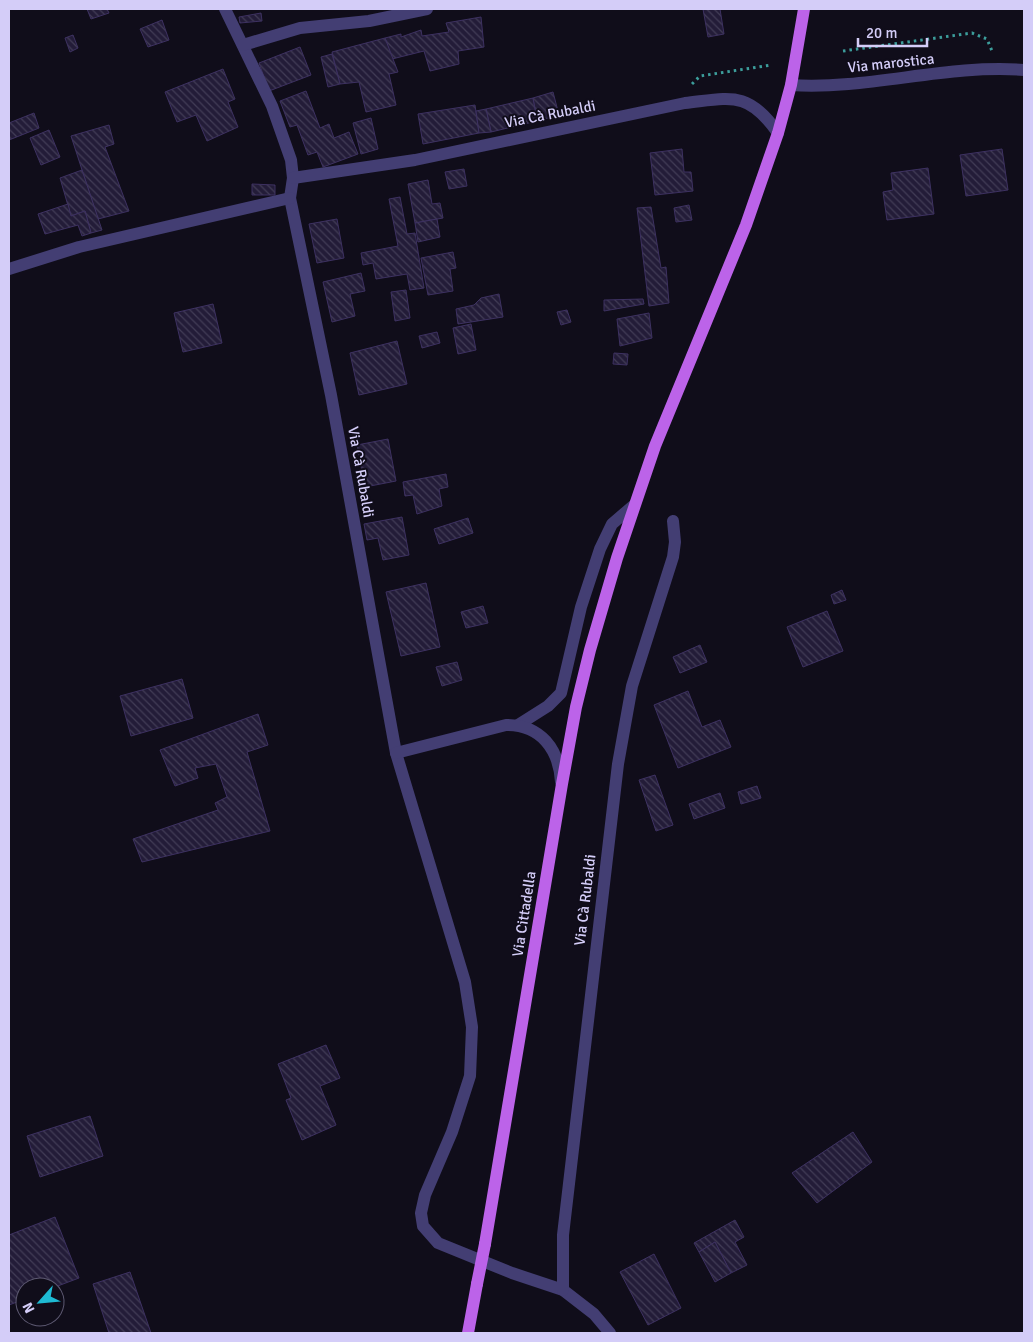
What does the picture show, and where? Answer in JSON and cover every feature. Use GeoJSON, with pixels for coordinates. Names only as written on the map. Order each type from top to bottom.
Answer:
{"type":"FeatureCollection","features":[{"type":"Feature","properties":{"kind":"main road","name":"Via Cittadella"},"geometry":{"type":"LineString","coordinates":[[468,1333],[562,784],[576,707],[590,650],[634,506],[659,437],[746,226],[778,133],[791,85],[804,9]]}},
{"type":"Feature","properties":{"kind":"street","name":"Via Cà Rubaldi"},"geometry":{"type":"LineString","coordinates":[[225,9],[272,106],[291,160],[293,178],[290,198],[331,395],[396,753],[465,982],[472,1027],[470,1076],[452,1132],[425,1195],[420,1213],[423,1226],[438,1244],[512,1273],[563,1290],[594,1314],[610,1333]]}},
{"type":"Feature","properties":{"kind":"street"},"geometry":{"type":"LineString","coordinates":[[242,45],[300,28],[369,21],[427,9]]}},
{"type":"Feature","properties":{"kind":"street","name":"Via marostica"},"geometry":{"type":"LineString","coordinates":[[791,85],[844,84],[996,68],[1024,70]]}},
{"type":"Feature","properties":{"kind":"street","name":"Via Cà Rubaldi"},"geometry":{"type":"LineString","coordinates":[[293,178],[416,160],[685,102],[725,99],[742,101],[757,106],[778,133]]}},
{"type":"Feature","properties":{"kind":"street"},"geometry":{"type":"LineString","coordinates":[[9,269],[79,247],[290,198]]}},
{"type":"Feature","properties":{"kind":"street"},"geometry":{"type":"LineString","coordinates":[[518,725],[548,706],[562,692],[581,607],[600,549],[612,524],[634,506]]}},
{"type":"Feature","properties":{"kind":"street","name":"Via Cà Rubaldi"},"geometry":{"type":"LineString","coordinates":[[563,1290],[562,1235],[618,764],[632,686],[673,557],[675,542],[673,521]]}},
{"type":"Feature","properties":{"kind":"street"},"geometry":{"type":"LineString","coordinates":[[396,753],[506,725],[518,725],[549,743],[558,759],[562,784]]}},
{"type":"Feature","properties":{"kind":"path"},"geometry":{"type":"LineString","coordinates":[[843,51],[972,33],[987,40],[994,54],[996,68]]}},
{"type":"Feature","properties":{"kind":"path"},"geometry":{"type":"LineString","coordinates":[[685,102],[687,89],[700,76],[771,65]]}},
{"type":"Feature","properties":{"kind":"building"},"geometry":{"type":"Polygon","coordinates":[[[87,9],[107,9],[109,13],[91,19],[87,9]]]}},
{"type":"Feature","properties":{"kind":"building"},"geometry":{"type":"Polygon","coordinates":[[[703,9],[720,9],[724,34],[708,37],[703,9]]]}},
{"type":"Feature","properties":{"kind":"building"},"geometry":{"type":"Polygon","coordinates":[[[261,13],[262,21],[240,23],[239,17],[261,13]]]}},
{"type":"Feature","properties":{"kind":"building"},"geometry":{"type":"Polygon","coordinates":[[[481,17],[484,47],[458,51],[459,64],[430,71],[424,51],[392,59],[385,38],[401,34],[401,37],[421,30],[422,36],[449,32],[446,23],[481,17]]]}},
{"type":"Feature","properties":{"kind":"building"},"geometry":{"type":"Polygon","coordinates":[[[162,20],[169,40],[148,47],[140,29],[162,20]]]}},
{"type":"Feature","properties":{"kind":"building"},"geometry":{"type":"Polygon","coordinates":[[[73,35],[78,48],[70,52],[65,38],[73,35]]]}},
{"type":"Feature","properties":{"kind":"building"},"geometry":{"type":"Polygon","coordinates":[[[385,38],[398,72],[389,74],[396,105],[366,112],[359,82],[340,84],[332,52],[385,38]]]}},
{"type":"Feature","properties":{"kind":"building"},"geometry":{"type":"Polygon","coordinates":[[[300,47],[311,75],[269,91],[259,63],[300,47]]]}},
{"type":"Feature","properties":{"kind":"building"},"geometry":{"type":"Polygon","coordinates":[[[332,54],[340,84],[328,87],[321,57],[332,54]]]}},
{"type":"Feature","properties":{"kind":"building"},"geometry":{"type":"Polygon","coordinates":[[[223,69],[235,99],[228,102],[238,127],[207,141],[196,115],[177,122],[165,92],[223,69]]]}},
{"type":"Feature","properties":{"kind":"building"},"geometry":{"type":"Polygon","coordinates":[[[306,91],[320,128],[329,124],[334,138],[349,132],[358,154],[323,167],[317,152],[308,155],[297,125],[290,127],[280,101],[306,91]]]}},
{"type":"Feature","properties":{"kind":"building"},"geometry":{"type":"Polygon","coordinates":[[[553,92],[559,115],[537,121],[533,98],[553,92]]]}},
{"type":"Feature","properties":{"kind":"building"},"geometry":{"type":"Polygon","coordinates":[[[533,98],[537,121],[491,132],[486,109],[533,98]]]}},
{"type":"Feature","properties":{"kind":"building"},"geometry":{"type":"Polygon","coordinates":[[[475,105],[479,133],[423,144],[418,114],[475,105]]]}},
{"type":"Feature","properties":{"kind":"building"},"geometry":{"type":"Polygon","coordinates":[[[486,109],[491,132],[479,133],[476,111],[486,109]]]}},
{"type":"Feature","properties":{"kind":"building"},"geometry":{"type":"Polygon","coordinates":[[[34,113],[39,128],[9,140],[9,123],[34,113]]]}},
{"type":"Feature","properties":{"kind":"building"},"geometry":{"type":"Polygon","coordinates":[[[371,118],[378,149],[361,154],[353,123],[371,118]]]}},
{"type":"Feature","properties":{"kind":"building"},"geometry":{"type":"Polygon","coordinates":[[[109,125],[114,144],[105,147],[129,211],[98,219],[71,136],[109,125]]]}},
{"type":"Feature","properties":{"kind":"building"},"geometry":{"type":"Polygon","coordinates":[[[49,130],[60,157],[41,165],[30,138],[49,130]]]}},
{"type":"Feature","properties":{"kind":"building"},"geometry":{"type":"Polygon","coordinates":[[[682,149],[684,172],[691,172],[693,191],[655,195],[650,153],[682,149]]]}},
{"type":"Feature","properties":{"kind":"building"},"geometry":{"type":"Polygon","coordinates":[[[1002,149],[1008,190],[966,196],[960,155],[1002,149]]]}},
{"type":"Feature","properties":{"kind":"building"},"geometry":{"type":"Polygon","coordinates":[[[928,168],[934,214],[887,220],[883,192],[893,190],[891,173],[928,168]]]}},
{"type":"Feature","properties":{"kind":"building"},"geometry":{"type":"Polygon","coordinates":[[[464,169],[467,186],[449,189],[445,172],[464,169]]]}},
{"type":"Feature","properties":{"kind":"building"},"geometry":{"type":"Polygon","coordinates":[[[82,170],[102,230],[91,233],[85,211],[71,216],[60,178],[82,170]]]}},
{"type":"Feature","properties":{"kind":"building"},"geometry":{"type":"Polygon","coordinates":[[[428,180],[432,204],[440,203],[443,218],[415,223],[408,184],[428,180]]]}},
{"type":"Feature","properties":{"kind":"building"},"geometry":{"type":"Polygon","coordinates":[[[252,184],[275,185],[275,195],[252,195],[252,184]]]}},
{"type":"Feature","properties":{"kind":"building"},"geometry":{"type":"Polygon","coordinates":[[[400,197],[407,234],[415,233],[424,288],[410,290],[407,274],[376,279],[373,263],[363,265],[361,253],[398,246],[389,199],[400,197]]]}},
{"type":"Feature","properties":{"kind":"building"},"geometry":{"type":"Polygon","coordinates":[[[68,204],[71,216],[85,211],[91,233],[82,236],[78,225],[45,234],[38,214],[68,204]]]}},
{"type":"Feature","properties":{"kind":"building"},"geometry":{"type":"Polygon","coordinates":[[[689,205],[692,220],[676,222],[674,208],[689,205]]]}},
{"type":"Feature","properties":{"kind":"building"},"geometry":{"type":"Polygon","coordinates":[[[651,207],[661,268],[666,267],[669,303],[649,306],[637,208],[651,207]]]}},
{"type":"Feature","properties":{"kind":"building"},"geometry":{"type":"Polygon","coordinates":[[[337,219],[344,258],[317,263],[309,224],[337,219]]]}},
{"type":"Feature","properties":{"kind":"building"},"geometry":{"type":"Polygon","coordinates":[[[437,219],[440,237],[418,242],[415,223],[437,219]]]}},
{"type":"Feature","properties":{"kind":"building"},"geometry":{"type":"Polygon","coordinates":[[[453,252],[456,268],[450,269],[453,291],[428,295],[421,258],[453,252]]]}},
{"type":"Feature","properties":{"kind":"building"},"geometry":{"type":"Polygon","coordinates":[[[361,273],[365,291],[350,294],[355,316],[332,322],[323,282],[361,273]]]}},
{"type":"Feature","properties":{"kind":"building"},"geometry":{"type":"Polygon","coordinates":[[[406,290],[410,318],[395,321],[391,292],[406,290]]]}},
{"type":"Feature","properties":{"kind":"building"},"geometry":{"type":"Polygon","coordinates":[[[499,294],[503,317],[458,324],[456,309],[474,305],[481,298],[499,294]]]}},
{"type":"Feature","properties":{"kind":"building"},"geometry":{"type":"Polygon","coordinates":[[[643,299],[644,304],[604,311],[604,300],[643,299]]]}},
{"type":"Feature","properties":{"kind":"building"},"geometry":{"type":"Polygon","coordinates":[[[213,304],[222,343],[183,352],[174,313],[213,304]]]}},
{"type":"Feature","properties":{"kind":"building"},"geometry":{"type":"Polygon","coordinates":[[[567,310],[571,322],[561,325],[557,312],[567,310]]]}},
{"type":"Feature","properties":{"kind":"building"},"geometry":{"type":"Polygon","coordinates":[[[649,313],[652,338],[620,346],[617,319],[649,313]]]}},
{"type":"Feature","properties":{"kind":"building"},"geometry":{"type":"Polygon","coordinates":[[[471,324],[476,350],[458,354],[453,328],[471,324]]]}},
{"type":"Feature","properties":{"kind":"building"},"geometry":{"type":"Polygon","coordinates":[[[437,332],[440,343],[422,348],[419,336],[437,332]]]}},
{"type":"Feature","properties":{"kind":"building"},"geometry":{"type":"Polygon","coordinates":[[[397,341],[407,384],[359,395],[350,353],[397,341]]]}},
{"type":"Feature","properties":{"kind":"building"},"geometry":{"type":"Polygon","coordinates":[[[614,353],[628,354],[627,365],[613,364],[614,353]]]}},
{"type":"Feature","properties":{"kind":"building"},"geometry":{"type":"Polygon","coordinates":[[[388,439],[396,481],[365,487],[357,445],[388,439]]]}},
{"type":"Feature","properties":{"kind":"building"},"geometry":{"type":"Polygon","coordinates":[[[446,474],[448,487],[439,489],[442,506],[417,514],[413,495],[405,496],[403,482],[446,474]]]}},
{"type":"Feature","properties":{"kind":"building"},"geometry":{"type":"Polygon","coordinates":[[[402,517],[409,555],[383,560],[378,538],[367,540],[364,524],[402,517]]]}},
{"type":"Feature","properties":{"kind":"building"},"geometry":{"type":"Polygon","coordinates":[[[468,518],[473,533],[439,544],[434,529],[468,518]]]}},
{"type":"Feature","properties":{"kind":"building"},"geometry":{"type":"Polygon","coordinates":[[[426,583],[440,647],[401,656],[386,592],[426,583]]]}},
{"type":"Feature","properties":{"kind":"building"},"geometry":{"type":"Polygon","coordinates":[[[842,590],[846,600],[834,604],[831,595],[842,590]]]}},
{"type":"Feature","properties":{"kind":"building"},"geometry":{"type":"Polygon","coordinates":[[[483,606],[488,623],[466,628],[461,612],[483,606]]]}},
{"type":"Feature","properties":{"kind":"building"},"geometry":{"type":"Polygon","coordinates":[[[827,611],[843,651],[803,667],[787,627],[827,611]]]}},
{"type":"Feature","properties":{"kind":"building"},"geometry":{"type":"Polygon","coordinates":[[[700,645],[707,662],[680,673],[673,657],[700,645]]]}},
{"type":"Feature","properties":{"kind":"building"},"geometry":{"type":"Polygon","coordinates":[[[457,662],[462,680],[442,686],[436,667],[457,662]]]}},
{"type":"Feature","properties":{"kind":"building"},"geometry":{"type":"Polygon","coordinates":[[[182,679],[193,718],[131,736],[120,696],[182,679]]]}},
{"type":"Feature","properties":{"kind":"building"},"geometry":{"type":"Polygon","coordinates":[[[688,691],[702,727],[720,720],[731,747],[678,768],[654,705],[688,691]]]}},
{"type":"Feature","properties":{"kind":"building"},"geometry":{"type":"Polygon","coordinates":[[[258,714],[268,745],[247,752],[270,831],[142,862],[133,839],[218,810],[215,803],[227,797],[216,764],[195,768],[198,778],[175,786],[160,750],[258,714]]]}},
{"type":"Feature","properties":{"kind":"building"},"geometry":{"type":"Polygon","coordinates":[[[655,775],[673,825],[656,831],[639,780],[655,775]]]}},
{"type":"Feature","properties":{"kind":"building"},"geometry":{"type":"Polygon","coordinates":[[[757,786],[761,798],[741,804],[738,792],[757,786]]]}},
{"type":"Feature","properties":{"kind":"building"},"geometry":{"type":"Polygon","coordinates":[[[720,793],[725,808],[694,819],[689,804],[720,793]]]}},
{"type":"Feature","properties":{"kind":"building"},"geometry":{"type":"Polygon","coordinates":[[[326,1045],[340,1078],[320,1086],[336,1125],[302,1140],[286,1100],[291,1098],[278,1064],[326,1045]]]}},
{"type":"Feature","properties":{"kind":"building"},"geometry":{"type":"Polygon","coordinates":[[[90,1116],[103,1156],[40,1177],[27,1136],[90,1116]]]}},
{"type":"Feature","properties":{"kind":"building"},"geometry":{"type":"Polygon","coordinates":[[[853,1132],[872,1162],[817,1203],[792,1173],[853,1132]]]}},
{"type":"Feature","properties":{"kind":"building"},"geometry":{"type":"Polygon","coordinates":[[[55,1217],[79,1278],[65,1283],[65,1277],[15,1277],[15,1303],[9,1305],[9,1235],[55,1217]]]}},
{"type":"Feature","properties":{"kind":"building"},"geometry":{"type":"Polygon","coordinates":[[[735,1220],[744,1237],[735,1242],[747,1265],[731,1273],[715,1242],[699,1252],[694,1243],[735,1220]]]}},
{"type":"Feature","properties":{"kind":"building"},"geometry":{"type":"Polygon","coordinates":[[[715,1242],[731,1273],[715,1282],[699,1252],[715,1242]]]}},
{"type":"Feature","properties":{"kind":"building"},"geometry":{"type":"Polygon","coordinates":[[[654,1254],[681,1308],[648,1325],[620,1272],[654,1254]]]}},
{"type":"Feature","properties":{"kind":"building"},"geometry":{"type":"Polygon","coordinates":[[[130,1272],[151,1333],[109,1333],[93,1284],[130,1272]]]}}]}
